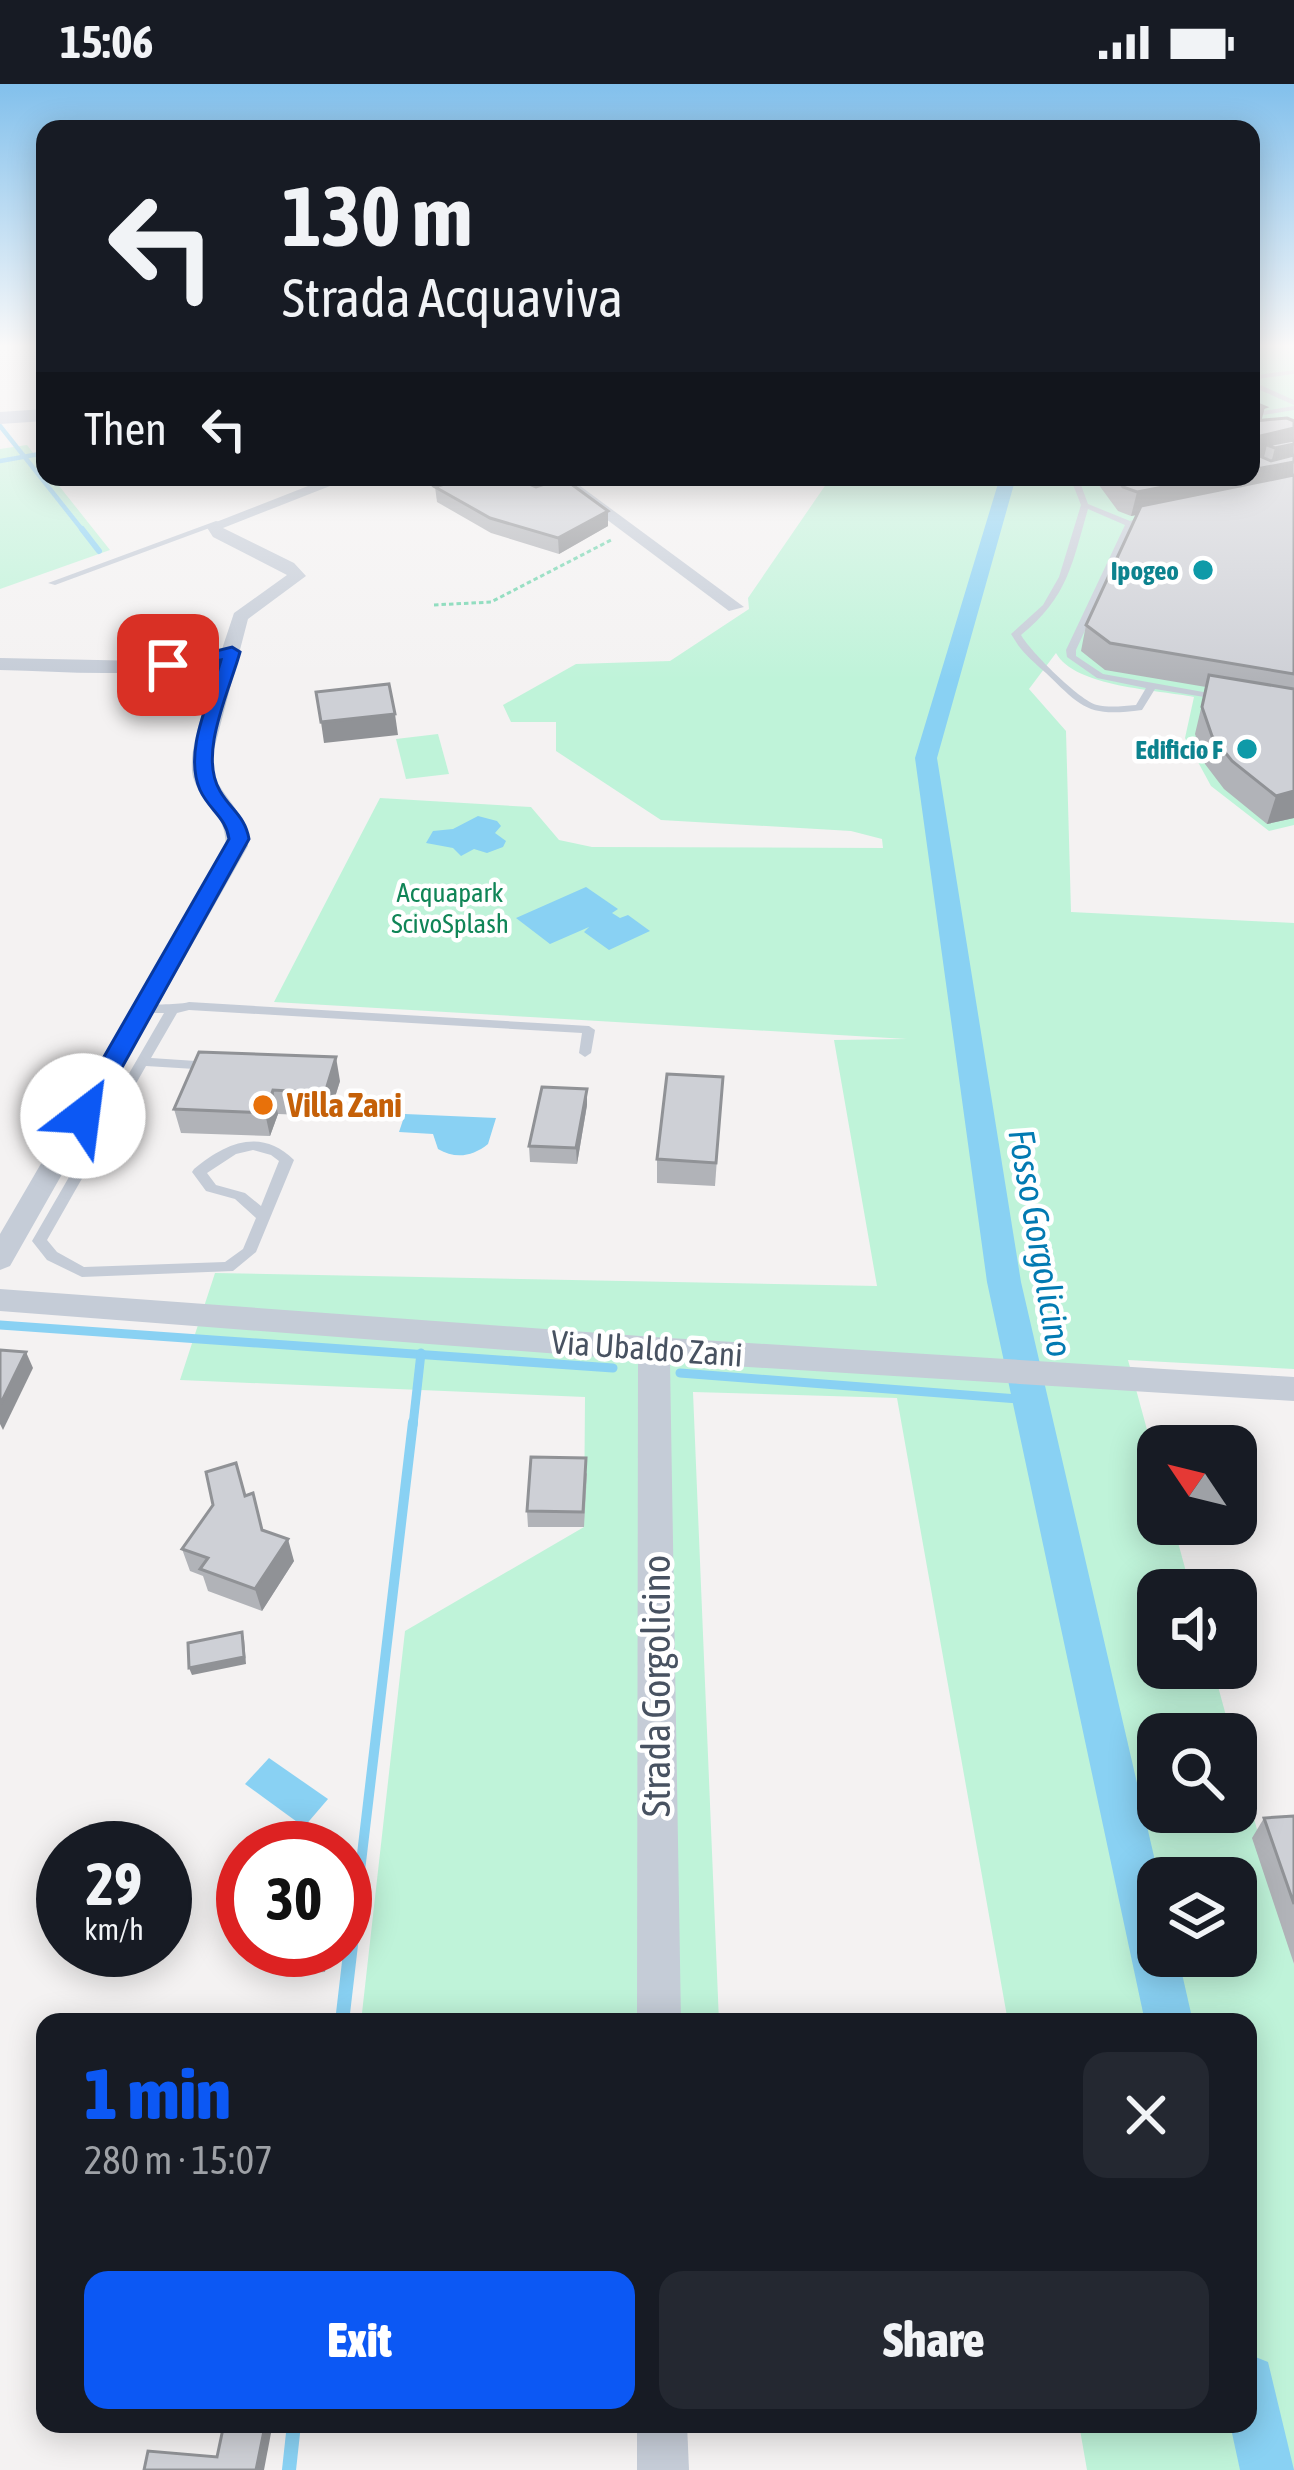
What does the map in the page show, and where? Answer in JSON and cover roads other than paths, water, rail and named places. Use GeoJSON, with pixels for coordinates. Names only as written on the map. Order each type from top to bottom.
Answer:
{"type":"FeatureCollection","features":[{"type":"Feature","properties":{"kind":"street"},"geometry":{"type":"LineString","coordinates":[[0,1259],[239,839],[236,821],[212,795],[200,765],[240,616],[297,576],[214,528],[320,486]]}},
{"type":"Feature","properties":{"kind":"street"},"geometry":{"type":"LineString","coordinates":[[570,486],[735,608]]}},
{"type":"Feature","properties":{"kind":"street"},"geometry":{"type":"LineString","coordinates":[[0,664],[124,668],[196,661],[232,652]]}},
{"type":"Feature","properties":{"kind":"street","name":"Via Ubaldo Zani"},"geometry":{"type":"LineString","coordinates":[[0,1300],[654,1349],[1294,1389]]}},
{"type":"Feature","properties":{"kind":"street","name":"Strada Gorgolicino"},"geometry":{"type":"LineString","coordinates":[[654,1349],[659,2013]]}},
{"type":"Feature","properties":{"kind":"street"},"geometry":{"type":"LineString","coordinates":[[662,2433],[663,2470]]}},
{"type":"Feature","properties":{"kind":"lane"},"geometry":{"type":"LineString","coordinates":[[1077,486],[1084,505],[1058,595],[1046,613],[1016,634],[1024,650],[1072,699],[1089,708],[1139,708],[1152,686]]}},
{"type":"Feature","properties":{"kind":"lane"},"geometry":{"type":"LineString","coordinates":[[1084,505],[1130,524],[1156,516]]}},
{"type":"Feature","properties":{"kind":"lane"},"geometry":{"type":"LineString","coordinates":[[52,583],[219,523]]}},
{"type":"Feature","properties":{"kind":"lane"},"geometry":{"type":"LineString","coordinates":[[1130,524],[1070,650],[1072,657],[1088,670],[1117,679],[1235,700]]}},
{"type":"Feature","properties":{"kind":"lane"},"geometry":{"type":"LineString","coordinates":[[145,1009],[189,1006],[590,1030],[585,1053]]}},
{"type":"Feature","properties":{"kind":"lane"},"geometry":{"type":"LineString","coordinates":[[172,1010],[39,1241],[52,1256],[82,1272],[228,1267],[249,1252],[264,1217],[286,1160],[273,1147],[251,1145],[221,1152],[199,1172],[211,1189],[241,1196],[264,1217]]}},
{"type":"Feature","properties":{"kind":"lane"},"geometry":{"type":"LineString","coordinates":[[142,1062],[234,1067]]}},
{"type":"Feature","properties":{"kind":"water"},"geometry":{"type":"Polygon","coordinates":[[[478,816],[497,821],[501,826],[495,833],[506,841],[503,847],[487,853],[474,849],[461,856],[453,848],[426,843],[433,831],[453,829],[478,816]]]}},
{"type":"Feature","properties":{"kind":"water"},"geometry":{"type":"Polygon","coordinates":[[[586,887],[618,909],[612,913],[620,918],[628,915],[650,931],[609,950],[584,932],[589,927],[550,944],[516,918],[586,887]]]}},
{"type":"Feature","properties":{"kind":"water"},"geometry":{"type":"Polygon","coordinates":[[[405,1114],[496,1118],[488,1144],[457,1155],[438,1149],[433,1134],[399,1132],[405,1114]]]}},
{"type":"Feature","properties":{"kind":"water"},"geometry":{"type":"Polygon","coordinates":[[[269,1758],[328,1799],[309,1821],[296,1821],[245,1784],[269,1758]]]}},
{"type":"Feature","properties":{"kind":"waterway"},"geometry":{"type":"LineString","coordinates":[[0,461],[21,457]]}},
{"type":"Feature","properties":{"kind":"waterway"},"geometry":{"type":"LineString","coordinates":[[25,457],[36,471]]}},
{"type":"Feature","properties":{"kind":"waterway"},"geometry":{"type":"LineString","coordinates":[[48,486],[84,532]]}},
{"type":"Feature","properties":{"kind":"waterway","name":"Fosso Gorgolicino"},"geometry":{"type":"LineString","coordinates":[[1005,486],[926,758],[1004,1282],[1167,2013]]}},
{"type":"Feature","properties":{"kind":"waterway"},"geometry":{"type":"LineString","coordinates":[[82,529],[99,551]]}},
{"type":"Feature","properties":{"kind":"waterway"},"geometry":{"type":"LineString","coordinates":[[0,1325],[421,1355]]}},
{"type":"Feature","properties":{"kind":"waterway"},"geometry":{"type":"LineString","coordinates":[[413,1425],[421,1355]]}},
{"type":"Feature","properties":{"kind":"waterway"},"geometry":{"type":"LineString","coordinates":[[421,1355],[613,1368]]}},
{"type":"Feature","properties":{"kind":"waterway"},"geometry":{"type":"LineString","coordinates":[[680,1373],[1030,1400]]}},
{"type":"Feature","properties":{"kind":"waterway"},"geometry":{"type":"LineString","coordinates":[[366,1821],[413,1422]]}},
{"type":"Feature","properties":{"kind":"waterway"},"geometry":{"type":"LineString","coordinates":[[343,2013],[347,1977]]}},
{"type":"Feature","properties":{"kind":"waterway","name":"Fosso Gorgolicino"},"geometry":{"type":"LineString","coordinates":[[1257,2422],[1268,2470]]}},
{"type":"Feature","properties":{"kind":"waterway"},"geometry":{"type":"LineString","coordinates":[[289,2470],[293,2433]]}},
{"type":"Feature","properties":{"kind":"place","name":"Ipogeo"},"geometry":{"type":"Point","coordinates":[1203,570]}},
{"type":"Feature","properties":{"kind":"place","name":"Edificio F"},"geometry":{"type":"Point","coordinates":[1247,749]}},
{"type":"Feature","properties":{"kind":"place","name":"Villa Zani"},"geometry":{"type":"Point","coordinates":[263,1105]}},
{"type":"Feature","properties":{"kind":"park label","name":"Acquapark ScivoSplash"},"geometry":{"type":"Point","coordinates":[450,908]}}]}
